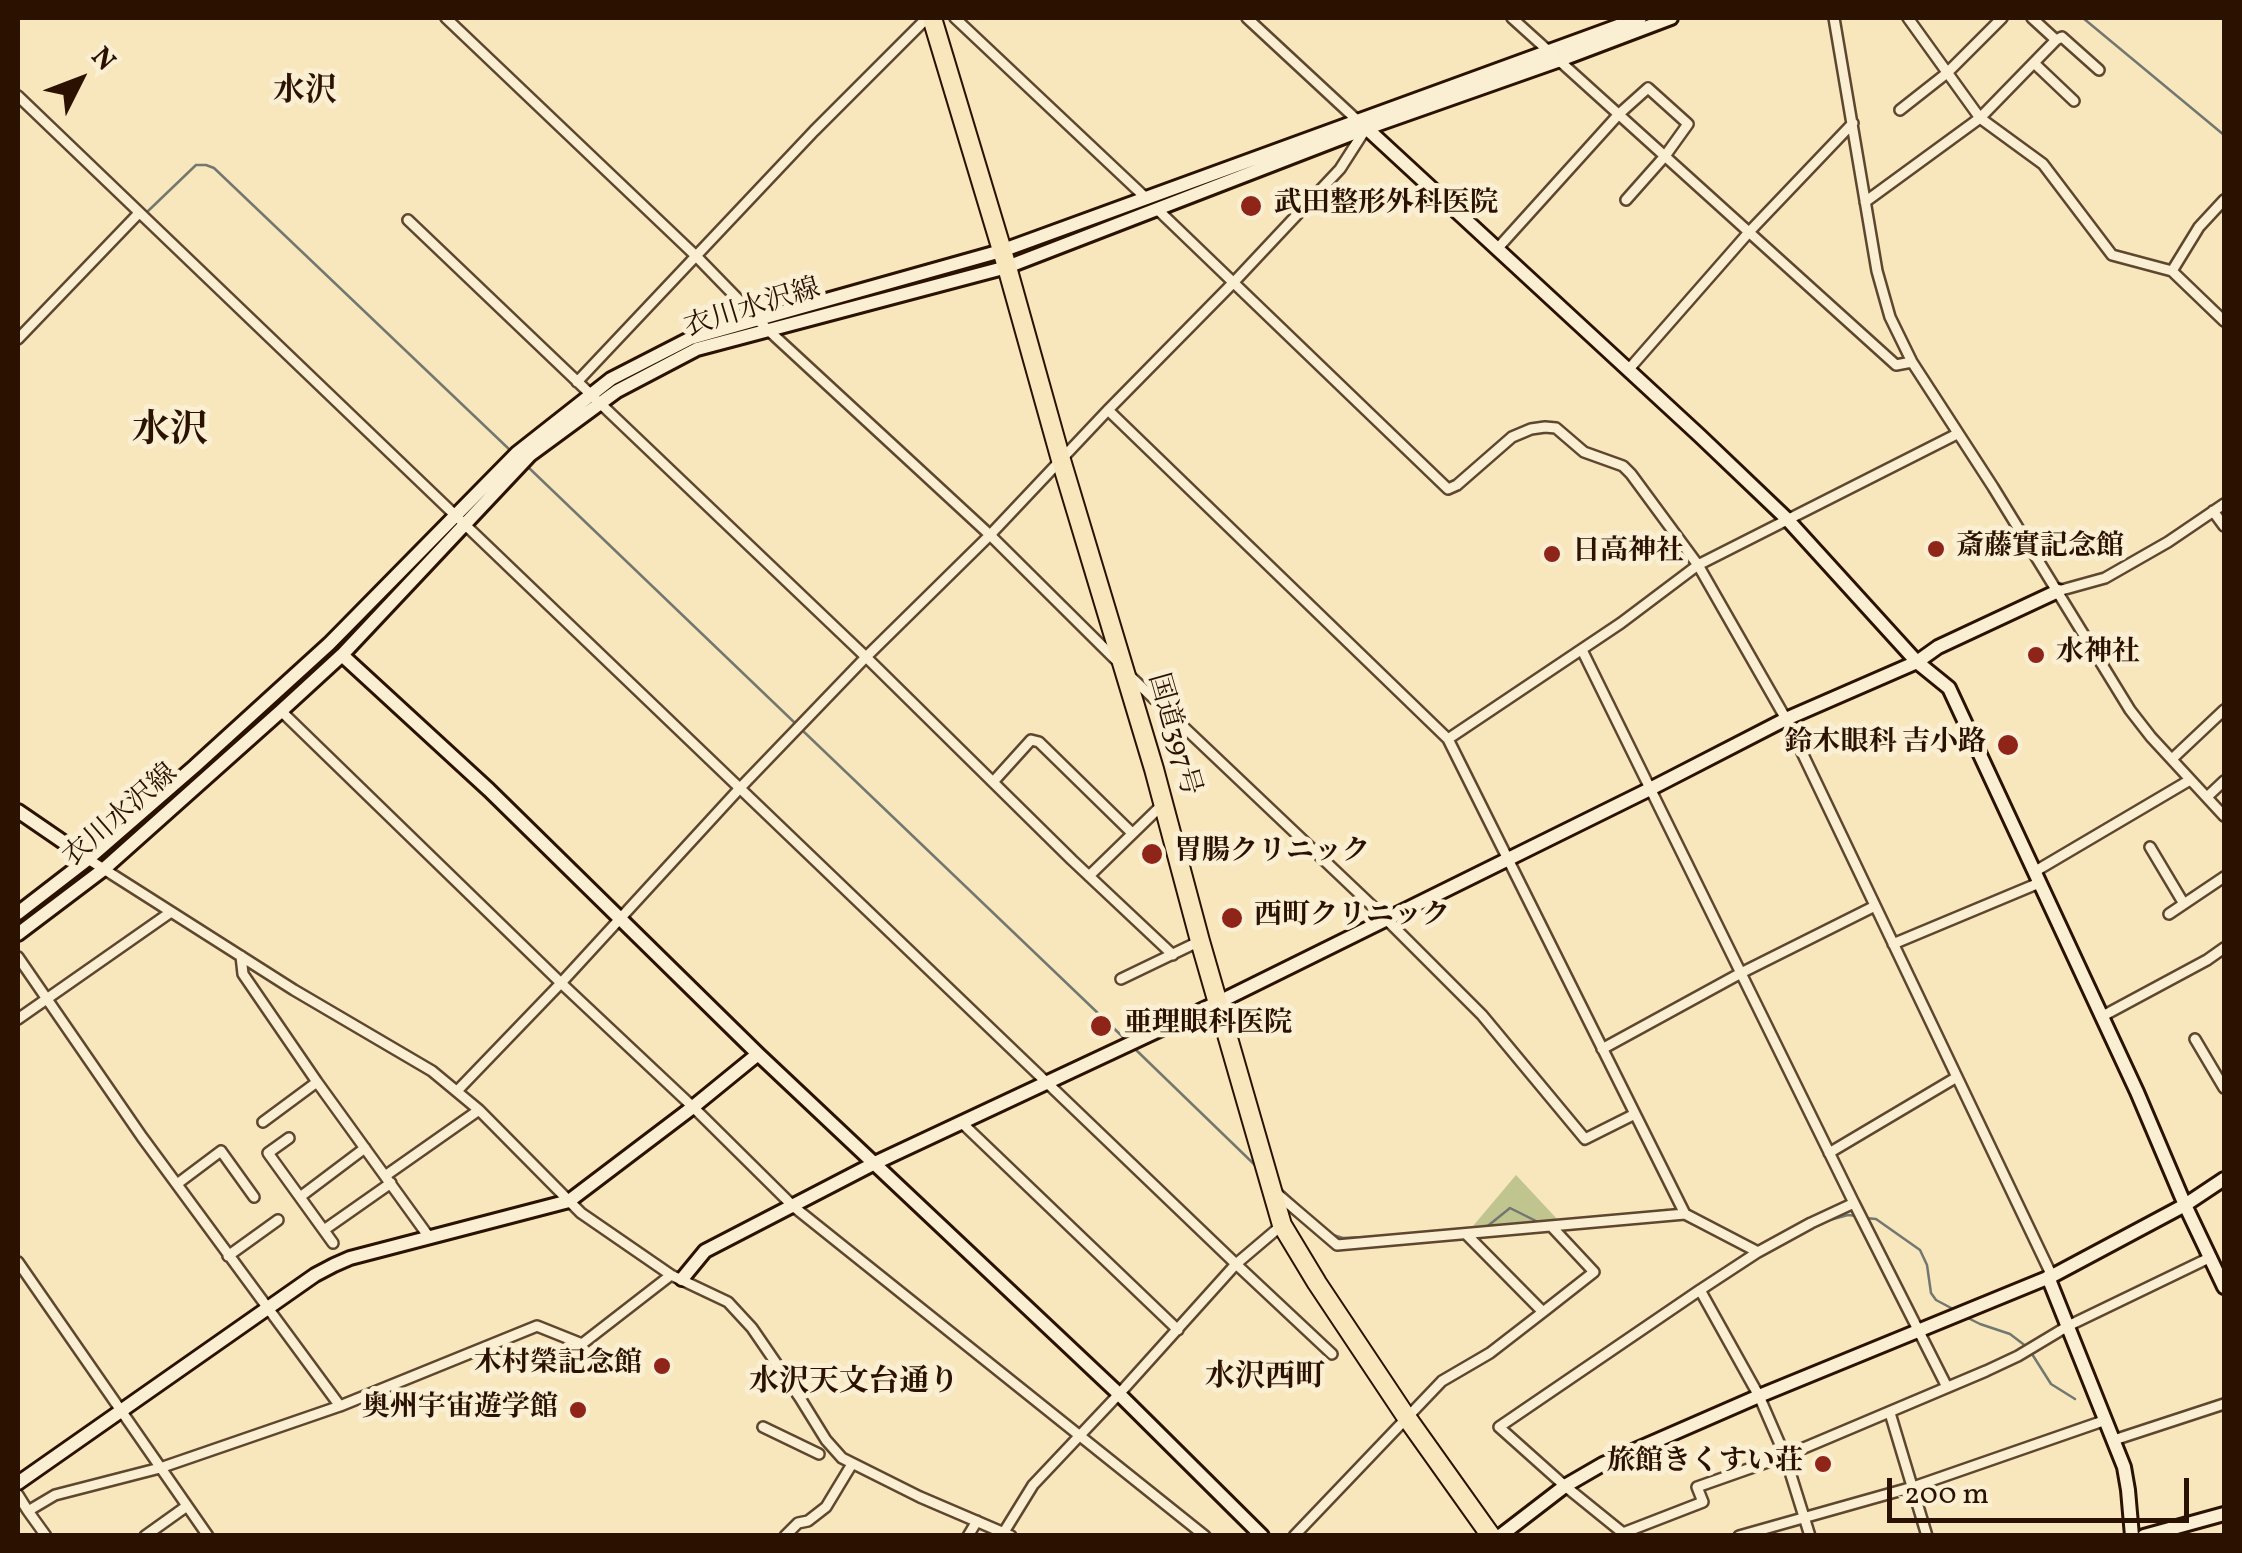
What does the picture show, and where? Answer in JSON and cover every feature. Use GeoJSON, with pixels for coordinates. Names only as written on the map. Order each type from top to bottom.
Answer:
{"type":"FeatureCollection","features":[{"type":"Feature","properties":{"kind":"highway","name":"国道397号"},"geometry":{"type":"LineString","coordinates":[[929,18],[1124,669],[1282,1225],[1407,1418],[1491,1536]]}},
{"type":"Feature","properties":{"kind":"street"},"geometry":{"type":"LineString","coordinates":[[446,18],[1386,918],[1482,1016],[1586,1139],[1635,1114]]}},
{"type":"Feature","properties":{"kind":"street"},"geometry":{"type":"LineString","coordinates":[[577,382],[814,131],[929,18]]}},
{"type":"Feature","properties":{"kind":"street"},"geometry":{"type":"LineString","coordinates":[[955,18],[1147,199]]}},
{"type":"Feature","properties":{"kind":"street"},"geometry":{"type":"LineString","coordinates":[[1247,18],[1787,519],[1917,662],[1950,688],[2224,1286]]}},
{"type":"Feature","properties":{"kind":"street"},"geometry":{"type":"LineString","coordinates":[[1512,18],[1896,365],[1912,362]]}},
{"type":"Feature","properties":{"kind":"street","name":"衣川水沢線"},"geometry":{"type":"LineString","coordinates":[[1555,56],[1640,18]]}},
{"type":"Feature","properties":{"kind":"street","name":"衣川水沢線"},"geometry":{"type":"LineString","coordinates":[[1004,259],[1147,199],[1671,18]]}},
{"type":"Feature","properties":{"kind":"street"},"geometry":{"type":"LineString","coordinates":[[1834,18],[1877,272],[1890,317],[1912,362],[2130,710],[2224,816]]}},
{"type":"Feature","properties":{"kind":"street"},"geometry":{"type":"LineString","coordinates":[[1908,18],[1980,118],[2043,164],[2112,255],[2172,270],[2224,321]]}},
{"type":"Feature","properties":{"kind":"street"},"geometry":{"type":"LineString","coordinates":[[1900,110],[1948,73],[2002,18]]}},
{"type":"Feature","properties":{"kind":"street"},"geometry":{"type":"LineString","coordinates":[[2032,18],[2056,40]]}},
{"type":"Feature","properties":{"kind":"street"},"geometry":{"type":"LineString","coordinates":[[1865,202],[1980,118],[2056,40],[2062,37],[2100,70]]}},
{"type":"Feature","properties":{"kind":"street"},"geometry":{"type":"LineString","coordinates":[[2034,64],[2074,102]]}},
{"type":"Feature","properties":{"kind":"street"},"geometry":{"type":"LineString","coordinates":[[1498,249],[1619,114],[1648,88],[1688,124],[1666,156],[1626,200]]}},
{"type":"Feature","properties":{"kind":"street"},"geometry":{"type":"LineString","coordinates":[[18,96],[1332,1354]]}},
{"type":"Feature","properties":{"kind":"street"},"geometry":{"type":"LineString","coordinates":[[1629,369],[1750,231],[1853,124]]}},
{"type":"Feature","properties":{"kind":"street"},"geometry":{"type":"LineString","coordinates":[[458,1090],[740,788],[990,535],[1340,169],[1362,125]]}},
{"type":"Feature","properties":{"kind":"street","name":"衣川水沢線"},"geometry":{"type":"LineString","coordinates":[[18,934],[104,870],[342,655],[517,452],[595,400],[610,379],[690,338],[762,324],[1004,259],[1158,210],[1362,125]]}},
{"type":"Feature","properties":{"kind":"street"},"geometry":{"type":"LineString","coordinates":[[2172,270],[2200,227],[2224,200]]}},
{"type":"Feature","properties":{"kind":"street"},"geometry":{"type":"LineString","coordinates":[[1158,210],[1448,489],[1512,437],[1531,429],[1556,428],[1584,452],[1622,466],[1631,474],[1698,565],[1786,719],[2050,1276],[2124,1466],[2132,1536]]}},
{"type":"Feature","properties":{"kind":"street"},"geometry":{"type":"LineString","coordinates":[[18,339],[138,212]]}},
{"type":"Feature","properties":{"kind":"street"},"geometry":{"type":"LineString","coordinates":[[408,220],[1173,955]]}},
{"type":"Feature","properties":{"kind":"street"},"geometry":{"type":"LineString","coordinates":[[1108,410],[1448,739],[1684,1214]]}},
{"type":"Feature","properties":{"kind":"street"},"geometry":{"type":"LineString","coordinates":[[1448,739],[1582,650],[1698,565],[1957,434]]}},
{"type":"Feature","properties":{"kind":"street"},"geometry":{"type":"LineString","coordinates":[[28,1510],[54,1494],[160,1468],[340,1406],[537,1326],[582,1344],[706,1252],[876,1163],[1219,1002],[1786,719],[1917,662],[1938,646],[2058,591],[2105,578],[2224,504]]}},
{"type":"Feature","properties":{"kind":"street"},"geometry":{"type":"LineString","coordinates":[[2213,511],[2224,526]]}},
{"type":"Feature","properties":{"kind":"street","name":"衣川水沢線"},"geometry":{"type":"LineString","coordinates":[[18,913],[88,859],[195,766],[460,520]]}},
{"type":"Feature","properties":{"kind":"street"},"geometry":{"type":"LineString","coordinates":[[1582,650],[1947,1387]]}},
{"type":"Feature","properties":{"kind":"street"},"geometry":{"type":"LineString","coordinates":[[342,655],[1119,1394],[1262,1536]]}},
{"type":"Feature","properties":{"kind":"street"},"geometry":{"type":"LineString","coordinates":[[2172,758],[2224,710]]}},
{"type":"Feature","properties":{"kind":"street"},"geometry":{"type":"LineString","coordinates":[[281,711],[794,1207],[1205,1536]]}},
{"type":"Feature","properties":{"kind":"street"},"geometry":{"type":"LineString","coordinates":[[993,782],[1032,740],[1039,742],[1132,833]]}},
{"type":"Feature","properties":{"kind":"street"},"geometry":{"type":"LineString","coordinates":[[1893,944],[2037,878],[2190,780]]}},
{"type":"Feature","properties":{"kind":"street"},"geometry":{"type":"LineString","coordinates":[[2207,798],[2224,781]]}},
{"type":"Feature","properties":{"kind":"street"},"geometry":{"type":"LineString","coordinates":[[1089,876],[1163,804]]}},
{"type":"Feature","properties":{"kind":"street"},"geometry":{"type":"LineString","coordinates":[[18,812],[294,990],[432,1071],[458,1090],[581,1213],[676,1277],[728,1302],[740,1312],[834,1450],[852,1464],[1007,1534],[1033,1485],[1236,1264],[1282,1225]]}},
{"type":"Feature","properties":{"kind":"street"},"geometry":{"type":"LineString","coordinates":[[2150,847],[2184,904]]}},
{"type":"Feature","properties":{"kind":"street"},"geometry":{"type":"LineString","coordinates":[[2169,914],[2224,877]]}},
{"type":"Feature","properties":{"kind":"street"},"geometry":{"type":"LineString","coordinates":[[1602,1049],[1875,906]]}},
{"type":"Feature","properties":{"kind":"street"},"geometry":{"type":"LineString","coordinates":[[18,1019],[171,912]]}},
{"type":"Feature","properties":{"kind":"street"},"geometry":{"type":"LineString","coordinates":[[1120,979],[1200,940]]}},
{"type":"Feature","properties":{"kind":"street"},"geometry":{"type":"LineString","coordinates":[[2101,1017],[2224,948]]}},
{"type":"Feature","properties":{"kind":"street"},"geometry":{"type":"LineString","coordinates":[[241,956],[243,974],[429,1237]]}},
{"type":"Feature","properties":{"kind":"street"},"geometry":{"type":"LineString","coordinates":[[18,957],[228,1256],[340,1406]]}},
{"type":"Feature","properties":{"kind":"street"},"geometry":{"type":"LineString","coordinates":[[2195,1039],[2224,1088]]}},
{"type":"Feature","properties":{"kind":"street"},"geometry":{"type":"LineString","coordinates":[[18,1483],[315,1274],[350,1258],[569,1201],[758,1054]]}},
{"type":"Feature","properties":{"kind":"street"},"geometry":{"type":"LineString","coordinates":[[1829,1153],[1957,1077]]}},
{"type":"Feature","properties":{"kind":"street"},"geometry":{"type":"LineString","coordinates":[[264,1122],[317,1082]]}},
{"type":"Feature","properties":{"kind":"street"},"geometry":{"type":"LineString","coordinates":[[324,1230],[478,1110]]}},
{"type":"Feature","properties":{"kind":"street"},"geometry":{"type":"LineString","coordinates":[[962,1122],[1178,1330]]}},
{"type":"Feature","properties":{"kind":"street"},"geometry":{"type":"LineString","coordinates":[[289,1138],[268,1153],[333,1243]]}},
{"type":"Feature","properties":{"kind":"street"},"geometry":{"type":"LineString","coordinates":[[300,1197],[365,1148]]}},
{"type":"Feature","properties":{"kind":"street"},"geometry":{"type":"LineString","coordinates":[[177,1184],[221,1151],[254,1197]]}},
{"type":"Feature","properties":{"kind":"street"},"geometry":{"type":"LineString","coordinates":[[1500,1536],[1566,1486],[1603,1464],[2050,1276],[2185,1205],[2224,1179]]}},
{"type":"Feature","properties":{"kind":"street"},"geometry":{"type":"LineString","coordinates":[[1273,1190],[1336,1244],[1684,1214],[1758,1252]]}},
{"type":"Feature","properties":{"kind":"street"},"geometry":{"type":"LineString","coordinates":[[1854,1203],[1758,1252],[1499,1426],[1622,1533],[1646,1530],[1703,1502],[1697,1487],[1785,1456],[2018,1356],[2068,1326],[2211,1257]]}},
{"type":"Feature","properties":{"kind":"street"},"geometry":{"type":"LineString","coordinates":[[228,1256],[278,1220]]}},
{"type":"Feature","properties":{"kind":"street"},"geometry":{"type":"LineString","coordinates":[[1294,1536],[1442,1381],[1490,1353],[1594,1272],[1552,1227]]}},
{"type":"Feature","properties":{"kind":"street"},"geometry":{"type":"LineString","coordinates":[[1466,1234],[1543,1312]]}},
{"type":"Feature","properties":{"kind":"street"},"geometry":{"type":"LineString","coordinates":[[18,1262],[208,1536]]}},
{"type":"Feature","properties":{"kind":"street"},"geometry":{"type":"LineString","coordinates":[[1700,1290],[1759,1396],[1785,1456],[1810,1536]]}},
{"type":"Feature","properties":{"kind":"street"},"geometry":{"type":"LineString","coordinates":[[2114,1440],[2224,1404]]}},
{"type":"Feature","properties":{"kind":"street"},"geometry":{"type":"LineString","coordinates":[[1890,1413],[1927,1536]]}},
{"type":"Feature","properties":{"kind":"street"},"geometry":{"type":"LineString","coordinates":[[1739,1536],[1913,1486],[2106,1420]]}},
{"type":"Feature","properties":{"kind":"street"},"geometry":{"type":"LineString","coordinates":[[764,1426],[818,1454]]}},
{"type":"Feature","properties":{"kind":"street"},"geometry":{"type":"LineString","coordinates":[[784,1536],[826,1507],[852,1464]]}},
{"type":"Feature","properties":{"kind":"street"},"geometry":{"type":"LineString","coordinates":[[18,1496],[46,1536]]}},
{"type":"Feature","properties":{"kind":"street"},"geometry":{"type":"LineString","coordinates":[[145,1536],[186,1506]]}},
{"type":"Feature","properties":{"kind":"street"},"geometry":{"type":"LineString","coordinates":[[2144,1536],[2224,1514]]}},
{"type":"Feature","properties":{"kind":"street"},"geometry":{"type":"LineString","coordinates":[[968,1536],[978,1521]]}},
{"type":"Feature","properties":{"kind":"street"},"geometry":{"type":"LineString","coordinates":[[798,1523],[806,1536]]}},
{"type":"Feature","properties":{"kind":"green space"},"geometry":{"type":"Polygon","coordinates":[[[1516,1175],[1558,1220],[1473,1226],[1516,1175]]]}},
{"type":"Feature","properties":{"kind":"waterway"},"geometry":{"type":"LineString","coordinates":[[2083,18],[2224,135]]}},
{"type":"Feature","properties":{"kind":"waterway"},"geometry":{"type":"LineString","coordinates":[[147,212],[196,165],[214,168],[511,451]]}},
{"type":"Feature","properties":{"kind":"waterway"},"geometry":{"type":"LineString","coordinates":[[18,346],[141,218]]}},
{"type":"Feature","properties":{"kind":"waterway"},"geometry":{"type":"LineString","coordinates":[[528,467],[796,724]]}},
{"type":"Feature","properties":{"kind":"waterway"},"geometry":{"type":"LineString","coordinates":[[802,730],[1125,1039]]}},
{"type":"Feature","properties":{"kind":"waterway"},"geometry":{"type":"LineString","coordinates":[[1134,1048],[1258,1168]]}},
{"type":"Feature","properties":{"kind":"waterway"},"geometry":{"type":"LineString","coordinates":[[1279,1187],[1313,1219]]}},
{"type":"Feature","properties":{"kind":"waterway"},"geometry":{"type":"LineString","coordinates":[[1484,1229],[1510,1208],[1540,1223]]}},
{"type":"Feature","properties":{"kind":"waterway"},"geometry":{"type":"LineString","coordinates":[[1628,1215],[1669,1211]]}},
{"type":"Feature","properties":{"kind":"waterway"},"geometry":{"type":"LineString","coordinates":[[1826,1221],[1857,1216]]}},
{"type":"Feature","properties":{"kind":"waterway"},"geometry":{"type":"LineString","coordinates":[[1680,1218],[1714,1234]]}},
{"type":"Feature","properties":{"kind":"waterway"},"geometry":{"type":"LineString","coordinates":[[1865,1218],[1876,1219],[1920,1250],[1927,1265],[1931,1293],[1953,1309]]}},
{"type":"Feature","properties":{"kind":"waterway"},"geometry":{"type":"LineString","coordinates":[[1756,1255],[1760,1257],[1806,1231]]}},
{"type":"Feature","properties":{"kind":"waterway"},"geometry":{"type":"LineString","coordinates":[[1330,1234],[1343,1238],[1391,1236]]}},
{"type":"Feature","properties":{"kind":"waterway"},"geometry":{"type":"LineString","coordinates":[[1968,1318],[2010,1334],[2027,1347]]}},
{"type":"Feature","properties":{"kind":"waterway"},"geometry":{"type":"LineString","coordinates":[[2032,1354],[2051,1384],[2075,1399]]}},
{"type":"Feature","properties":{"kind":"place","name":"武田整形外科医院"},"geometry":{"type":"Point","coordinates":[1251,206]}},
{"type":"Feature","properties":{"kind":"place","name":"斎藤實記念館"},"geometry":{"type":"Point","coordinates":[1936,549]}},
{"type":"Feature","properties":{"kind":"place","name":"日高神社"},"geometry":{"type":"Point","coordinates":[1552,554]}},
{"type":"Feature","properties":{"kind":"place","name":"水神社"},"geometry":{"type":"Point","coordinates":[2036,655]}},
{"type":"Feature","properties":{"kind":"place","name":"鈴木眼科 吉小路"},"geometry":{"type":"Point","coordinates":[2008,745]}},
{"type":"Feature","properties":{"kind":"place","name":"胃腸クリニック"},"geometry":{"type":"Point","coordinates":[1152,854]}},
{"type":"Feature","properties":{"kind":"place","name":"西町クリニック"},"geometry":{"type":"Point","coordinates":[1232,918]}},
{"type":"Feature","properties":{"kind":"place","name":"亜理眼科医院"},"geometry":{"type":"Point","coordinates":[1101,1026]}},
{"type":"Feature","properties":{"kind":"place","name":"木村榮記念館"},"geometry":{"type":"Point","coordinates":[662,1366]}},
{"type":"Feature","properties":{"kind":"place","name":"奥州宇宙遊学館"},"geometry":{"type":"Point","coordinates":[578,1410]}},
{"type":"Feature","properties":{"kind":"place","name":"旅館きくすい荘"},"geometry":{"type":"Point","coordinates":[1823,1464]}},
{"type":"Feature","properties":{"kind":"district","name":"水沢"},"geometry":{"type":"Point","coordinates":[305,94]}},
{"type":"Feature","properties":{"kind":"district","name":"水沢"},"geometry":{"type":"Point","coordinates":[170,434]}},
{"type":"Feature","properties":{"kind":"district","name":"水沢西町"},"geometry":{"type":"Point","coordinates":[1265,1379]}},
{"type":"Feature","properties":{"kind":"district","name":"水沢天文台通り"},"geometry":{"type":"Point","coordinates":[854,1384]}}]}
